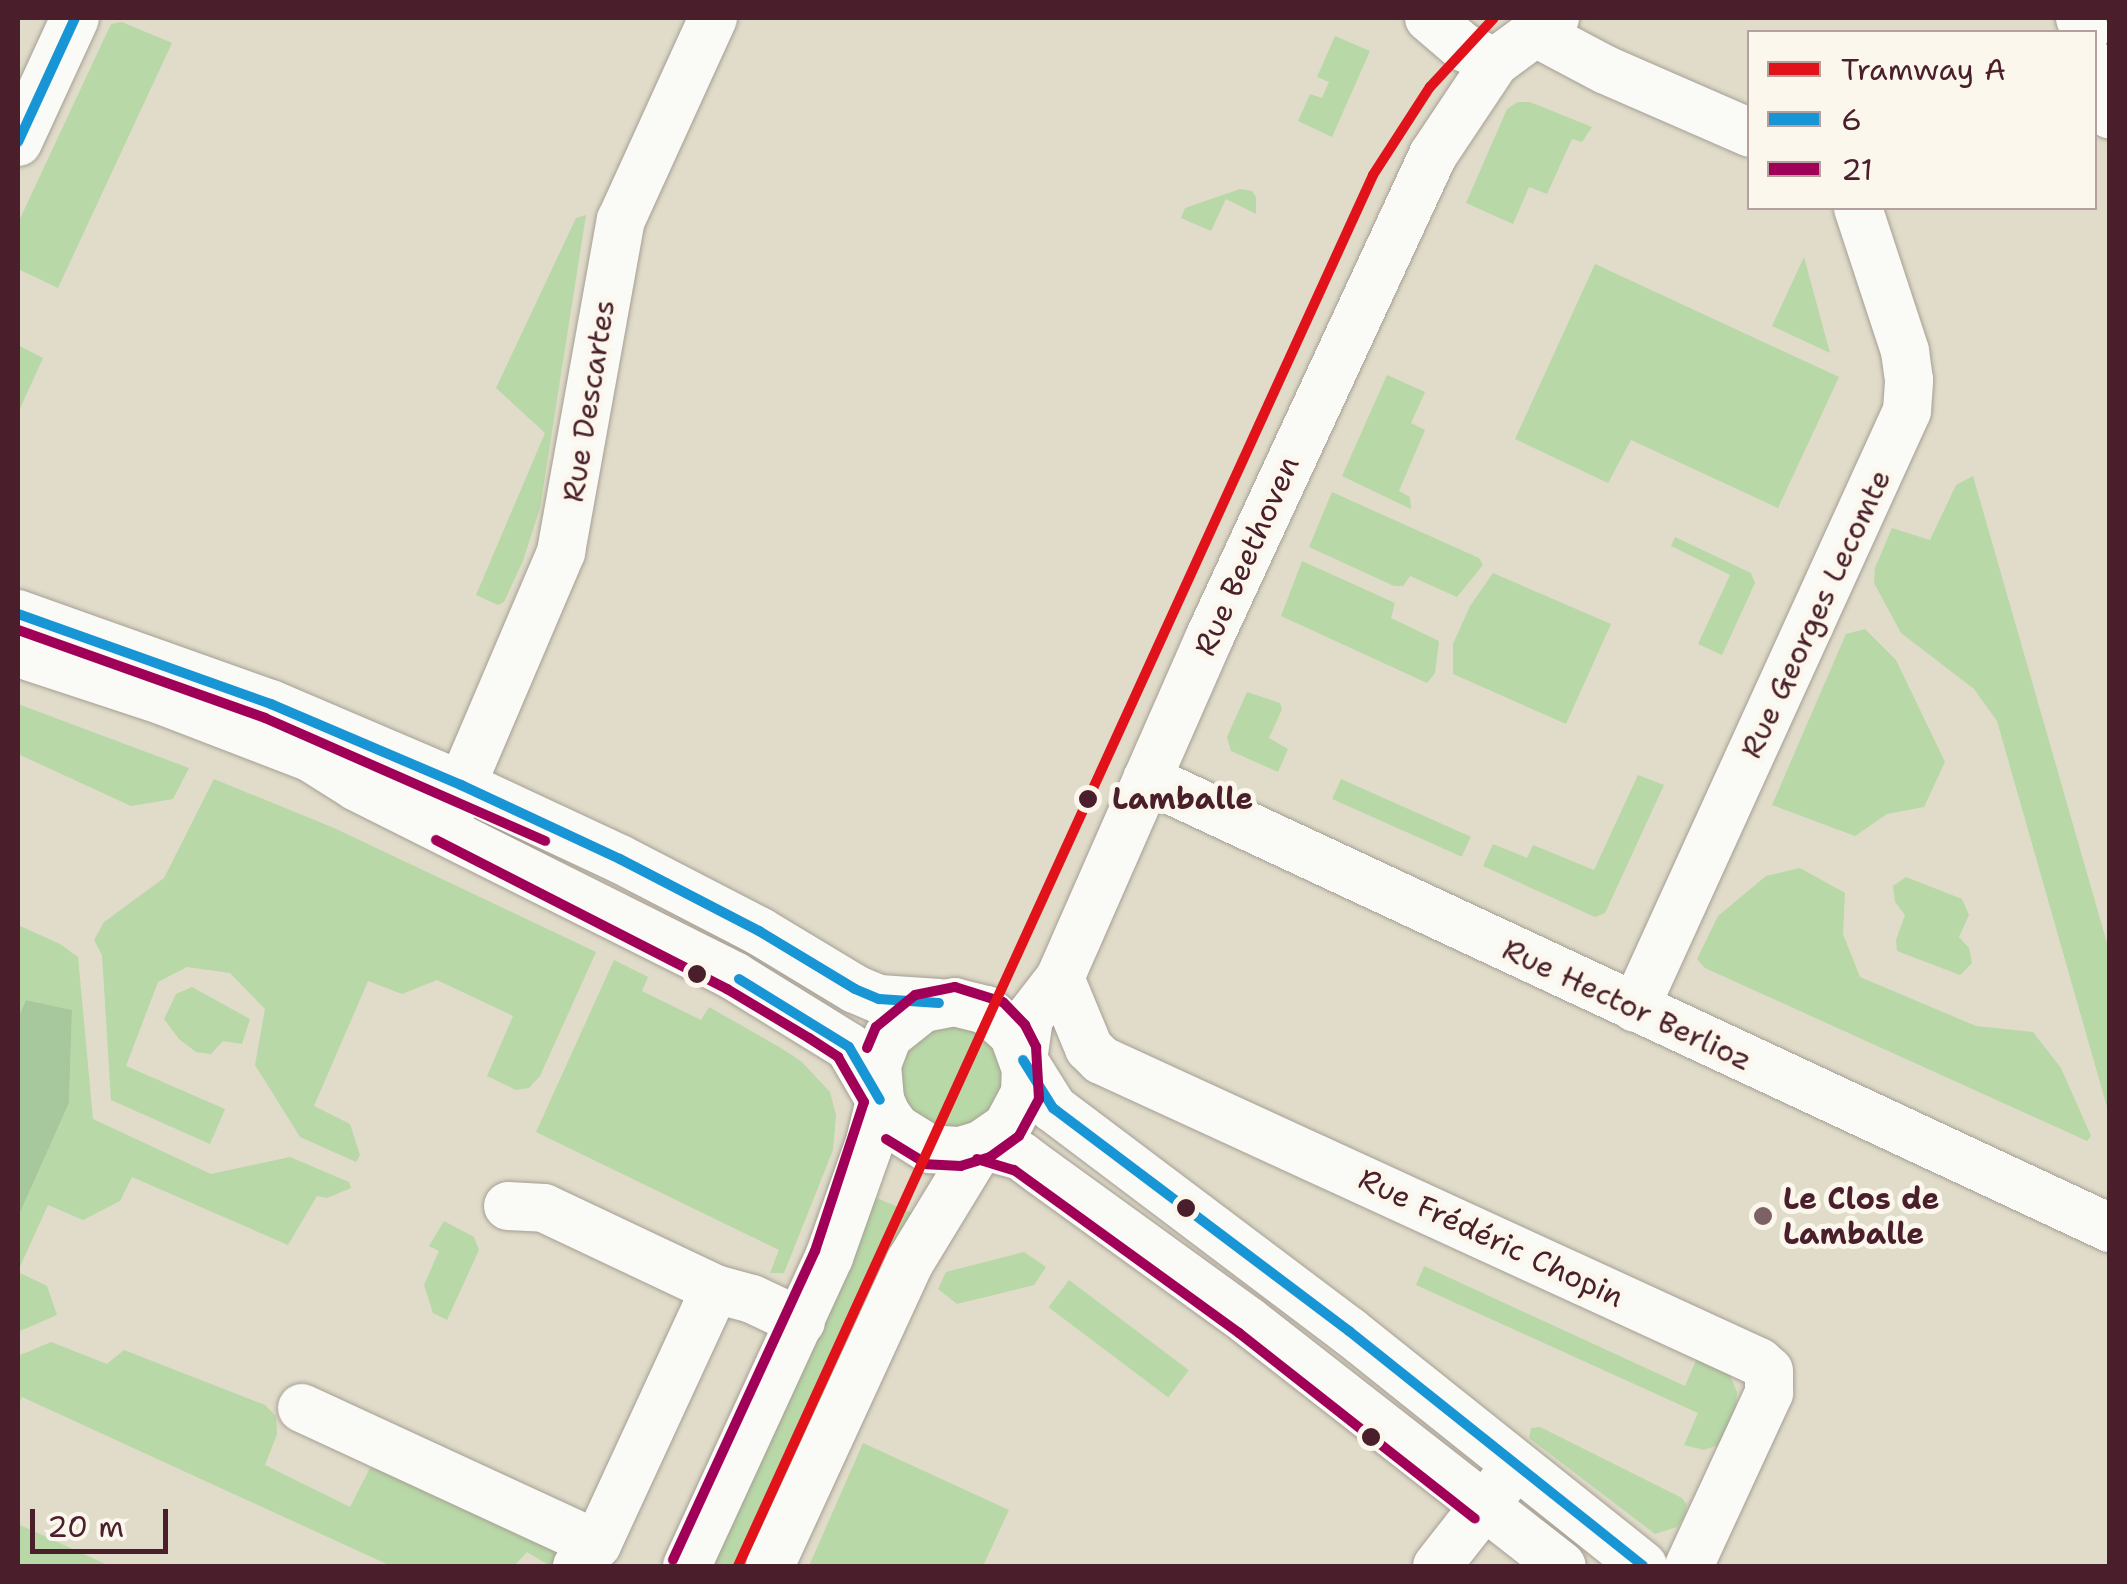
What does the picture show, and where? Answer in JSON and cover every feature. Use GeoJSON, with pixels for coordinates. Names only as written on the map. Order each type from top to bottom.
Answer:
{"type":"FeatureCollection","features":[{"type":"Feature","properties":{"kind":"street"},"geometry":{"type":"LineString","coordinates":[[18,142],[74,18]]}},
{"type":"Feature","properties":{"kind":"street","name":"Rue Descartes"},"geometry":{"type":"LineString","coordinates":[[452,806],[530,634],[561,552],[621,220],[713,18]]}},
{"type":"Feature","properties":{"kind":"street"},"geometry":{"type":"LineString","coordinates":[[1429,18],[1464,47],[1495,62],[1545,25],[1606,70],[1747,133]]}},
{"type":"Feature","properties":{"kind":"street","name":"Rue Beethoven"},"geometry":{"type":"LineString","coordinates":[[1024,1060],[1029,1018],[1060,978],[1396,228],[1433,155],[1495,62]]}},
{"type":"Feature","properties":{"kind":"street"},"geometry":{"type":"LineString","coordinates":[[2097,74],[2110,115]]}},
{"type":"Feature","properties":{"kind":"street","name":"Rue Georges Lecomte"},"geometry":{"type":"LineString","coordinates":[[1636,1008],[1907,411],[1910,380],[1905,351],[1859,210]]}},
{"type":"Feature","properties":{"kind":"street"},"geometry":{"type":"LineString","coordinates":[[18,614],[271,704],[452,806],[817,1024],[849,1047],[896,1128],[920,1144],[945,1152],[981,1146],[997,1136],[1016,1115],[1025,1094],[1024,1060]]}},
{"type":"Feature","properties":{"kind":"street"},"geometry":{"type":"LineString","coordinates":[[18,653],[161,700],[311,758],[357,787],[452,806],[655,877],[879,999],[971,1004],[993,1014],[1014,1034],[1024,1060],[1053,1108],[1349,1331],[1514,1468],[1643,1566]]}},
{"type":"Feature","properties":{"kind":"street","name":"Rue Hector Berlioz"},"geometry":{"type":"LineString","coordinates":[[1147,778],[2110,1228]]}},
{"type":"Feature","properties":{"kind":"street","name":"Rue Frédéric Chopin"},"geometry":{"type":"LineString","coordinates":[[1060,978],[1090,1048],[1102,1060],[1760,1362],[1769,1371],[1770,1393],[1690,1566]]}},
{"type":"Feature","properties":{"kind":"street"},"geometry":{"type":"LineString","coordinates":[[687,1566],[801,1322],[870,1142],[880,1100],[878,1065],[888,1036],[905,1018],[938,1003]]}},
{"type":"Feature","properties":{"kind":"street"},"geometry":{"type":"LineString","coordinates":[[981,1146],[1021,1156],[1248,1322],[1562,1566]]}},
{"type":"Feature","properties":{"kind":"street"},"geometry":{"type":"LineString","coordinates":[[770,1566],[910,1262],[981,1146]]}},
{"type":"Feature","properties":{"kind":"street"},"geometry":{"type":"LineString","coordinates":[[508,1206],[544,1208],[715,1289],[752,1299],[801,1322]]}},
{"type":"Feature","properties":{"kind":"street"},"geometry":{"type":"LineString","coordinates":[[302,1408],[587,1555],[715,1289]]}},
{"type":"Feature","properties":{"kind":"street"},"geometry":{"type":"LineString","coordinates":[[1437,1566],[1514,1468]]}},
{"type":"Feature","properties":{"kind":"green space"},"geometry":{"type":"Polygon","coordinates":[[[122,22],[172,43],[58,288],[18,269],[18,223],[111,24],[122,22]]]}},
{"type":"Feature","properties":{"kind":"green space"},"geometry":{"type":"Polygon","coordinates":[[[1335,36],[1370,51],[1332,137],[1298,121],[1310,94],[1322,98],[1329,82],[1317,77],[1335,36]]]}},
{"type":"Feature","properties":{"kind":"green space"},"geometry":{"type":"Polygon","coordinates":[[[1518,102],[1530,102],[1592,127],[1582,142],[1572,139],[1547,194],[1529,187],[1513,224],[1466,203],[1507,109],[1518,102]]]}},
{"type":"Feature","properties":{"kind":"green space"},"geometry":{"type":"Polygon","coordinates":[[[1240,189],[1252,191],[1256,197],[1256,214],[1226,199],[1211,231],[1181,218],[1185,208],[1240,189]]]}},
{"type":"Feature","properties":{"kind":"green space"},"geometry":{"type":"Polygon","coordinates":[[[586,215],[540,508],[523,561],[504,602],[498,605],[476,595],[545,433],[496,388],[576,218],[586,215]]]}},
{"type":"Feature","properties":{"kind":"green space"},"geometry":{"type":"Polygon","coordinates":[[[1804,257],[1830,353],[1772,326],[1804,257]]]}},
{"type":"Feature","properties":{"kind":"green space"},"geometry":{"type":"Polygon","coordinates":[[[1595,264],[1839,377],[1778,508],[1631,440],[1608,483],[1515,439],[1595,264]]]}},
{"type":"Feature","properties":{"kind":"green space"},"geometry":{"type":"Polygon","coordinates":[[[18,345],[43,358],[18,413],[18,345]]]}},
{"type":"Feature","properties":{"kind":"green space"},"geometry":{"type":"Polygon","coordinates":[[[1387,375],[1425,392],[1411,423],[1425,430],[1399,491],[1410,497],[1411,509],[1342,476],[1387,375]]]}},
{"type":"Feature","properties":{"kind":"green space"},"geometry":{"type":"Polygon","coordinates":[[[1973,476],[2109,950],[2109,1114],[1997,721],[1974,689],[1901,633],[1874,583],[1875,568],[1892,528],[1930,540],[1956,485],[1973,476]]]}},
{"type":"Feature","properties":{"kind":"green space"},"geometry":{"type":"Polygon","coordinates":[[[1332,492],[1479,558],[1483,565],[1457,597],[1410,576],[1403,586],[1394,586],[1309,547],[1332,492]]]}},
{"type":"Feature","properties":{"kind":"green space"},"geometry":{"type":"Polygon","coordinates":[[[1675,537],[1751,573],[1755,583],[1722,655],[1698,644],[1730,575],[1671,546],[1675,537]]]}},
{"type":"Feature","properties":{"kind":"green space"},"geometry":{"type":"Polygon","coordinates":[[[1302,561],[1395,603],[1391,618],[1439,641],[1435,673],[1427,683],[1281,616],[1302,561]]]}},
{"type":"Feature","properties":{"kind":"green space"},"geometry":{"type":"Polygon","coordinates":[[[1493,573],[1611,624],[1566,724],[1453,674],[1453,644],[1470,606],[1493,573]]]}},
{"type":"Feature","properties":{"kind":"green space"},"geometry":{"type":"Polygon","coordinates":[[[1865,629],[1896,660],[1945,762],[1924,807],[1887,814],[1855,836],[1772,805],[1846,634],[1865,629]]]}},
{"type":"Feature","properties":{"kind":"green space"},"geometry":{"type":"Polygon","coordinates":[[[1247,692],[1280,703],[1282,709],[1269,738],[1288,749],[1278,772],[1231,751],[1227,737],[1247,692]]]}},
{"type":"Feature","properties":{"kind":"green space"},"geometry":{"type":"Polygon","coordinates":[[[18,704],[189,768],[173,799],[131,806],[18,754],[18,704]]]}},
{"type":"Feature","properties":{"kind":"green space"},"geometry":{"type":"Polygon","coordinates":[[[1638,775],[1664,785],[1605,913],[1595,917],[1483,866],[1493,844],[1527,858],[1533,845],[1594,870],[1638,775]]]}},
{"type":"Feature","properties":{"kind":"green space"},"geometry":{"type":"Polygon","coordinates":[[[214,779],[334,828],[596,952],[540,1076],[529,1088],[516,1090],[487,1076],[513,1016],[437,980],[402,994],[368,981],[314,1106],[350,1124],[360,1155],[356,1162],[300,1137],[255,1065],[265,1009],[230,973],[187,967],[158,982],[126,1066],[225,1109],[210,1144],[111,1100],[102,955],[94,940],[104,922],[164,878],[214,779]]]}},
{"type":"Feature","properties":{"kind":"green space"},"geometry":{"type":"Polygon","coordinates":[[[1341,779],[1471,837],[1462,857],[1332,799],[1341,779]]]}},
{"type":"Feature","properties":{"kind":"green space"},"geometry":{"type":"Polygon","coordinates":[[[1800,868],[1845,893],[1843,934],[1860,977],[1976,1026],[2033,1032],[2061,1068],[2091,1136],[2087,1141],[1705,968],[1697,959],[1718,916],[1766,876],[1800,868]]]}},
{"type":"Feature","properties":{"kind":"green space"},"geometry":{"type":"Polygon","coordinates":[[[1906,877],[1962,899],[1969,915],[1959,937],[1969,948],[1972,963],[1960,975],[1897,951],[1896,940],[1905,915],[1895,902],[1893,886],[1906,877]]]}},
{"type":"Feature","properties":{"kind":"green space"},"geometry":{"type":"Polygon","coordinates":[[[18,925],[78,957],[93,1119],[211,1174],[290,1157],[349,1182],[351,1188],[327,1198],[317,1196],[288,1245],[132,1177],[120,1201],[83,1220],[48,1205],[18,1271],[18,1217],[69,1103],[72,1010],[26,1000],[18,1018],[18,925]]]}},
{"type":"Feature","properties":{"kind":"green space"},"geometry":{"type":"Polygon","coordinates":[[[614,960],[648,977],[642,991],[701,1020],[709,1007],[781,1048],[802,1062],[830,1092],[836,1115],[833,1150],[784,1273],[770,1273],[779,1250],[536,1132],[614,960]]]}},
{"type":"Feature","properties":{"kind":"green space"},"geometry":{"type":"Polygon","coordinates":[[[192,987],[250,1019],[242,1044],[223,1041],[211,1054],[196,1052],[179,1039],[164,1019],[176,994],[192,987]]]}},
{"type":"Feature","properties":{"kind":"green space"},"geometry":{"type":"Polygon","coordinates":[[[26,1000],[72,1010],[69,1103],[18,1217],[18,1018],[26,1000]]]}},
{"type":"Feature","properties":{"kind":"green space"},"geometry":{"type":"Polygon","coordinates":[[[951,1025],[971,1029],[994,1048],[1003,1077],[999,1097],[980,1120],[951,1129],[931,1125],[908,1106],[899,1077],[903,1057],[922,1034],[951,1025]]]}},
{"type":"Feature","properties":{"kind":"green space"},"geometry":{"type":"Polygon","coordinates":[[[867,1194],[917,1215],[749,1566],[706,1566],[867,1194]]]}},
{"type":"Feature","properties":{"kind":"green space"},"geometry":{"type":"Polygon","coordinates":[[[444,1221],[474,1237],[479,1250],[447,1320],[433,1313],[424,1285],[439,1251],[429,1246],[444,1221]]]}},
{"type":"Feature","properties":{"kind":"green space"},"geometry":{"type":"Polygon","coordinates":[[[1024,1252],[1046,1267],[1034,1285],[957,1304],[938,1289],[946,1272],[1024,1252]]]}},
{"type":"Feature","properties":{"kind":"green space"},"geometry":{"type":"Polygon","coordinates":[[[1424,1266],[1685,1386],[1698,1356],[1729,1373],[1737,1392],[1736,1411],[1728,1433],[1718,1445],[1704,1450],[1684,1445],[1698,1413],[1416,1285],[1424,1266]]]}},
{"type":"Feature","properties":{"kind":"green space"},"geometry":{"type":"Polygon","coordinates":[[[18,1272],[47,1286],[57,1315],[18,1332],[18,1272]]]}},
{"type":"Feature","properties":{"kind":"green space"},"geometry":{"type":"Polygon","coordinates":[[[1069,1280],[1189,1370],[1168,1397],[1049,1307],[1069,1280]]]}},
{"type":"Feature","properties":{"kind":"green space"},"geometry":{"type":"Polygon","coordinates":[[[51,1342],[107,1364],[124,1350],[265,1405],[276,1416],[277,1434],[265,1465],[350,1507],[370,1468],[398,1474],[556,1542],[559,1566],[550,1566],[527,1552],[514,1566],[391,1566],[22,1397],[18,1405],[18,1356],[51,1342]]]}},
{"type":"Feature","properties":{"kind":"green space"},"geometry":{"type":"Polygon","coordinates":[[[1540,1427],[1682,1498],[1687,1505],[1684,1517],[1677,1527],[1655,1534],[1529,1438],[1531,1428],[1540,1427]]]}},
{"type":"Feature","properties":{"kind":"green space"},"geometry":{"type":"Polygon","coordinates":[[[863,1443],[1009,1510],[983,1566],[809,1566],[863,1443]]]}},
{"type":"Feature","properties":{"kind":"green space"},"geometry":{"type":"Polygon","coordinates":[[[18,1524],[110,1566],[18,1566],[18,1524]]]}},
{"type":"Feature","properties":{"kind":"tram line","name":"A"},"geometry":{"type":"LineString","coordinates":[[738,1566],[1373,175],[1430,87],[1494,18]]}},
{"type":"Feature","properties":{"kind":"transit line","name":"6"},"geometry":{"type":"LineString","coordinates":[[18,142],[75,18]]}},
{"type":"Feature","properties":{"kind":"transit line","name":"6"},"geometry":{"type":"LineString","coordinates":[[18,614],[271,704],[461,785],[620,859],[759,931],[855,989],[879,999],[939,1003]]}},
{"type":"Feature","properties":{"kind":"transit line","name":"21"},"geometry":{"type":"LineString","coordinates":[[18,630],[265,718],[545,841]]}},
{"type":"Feature","properties":{"kind":"transit line","name":"21"},"geometry":{"type":"LineString","coordinates":[[436,840],[727,989],[809,1038],[838,1057],[864,1102],[815,1251],[673,1560]]}},
{"type":"Feature","properties":{"kind":"transit line","name":"6"},"geometry":{"type":"LineString","coordinates":[[739,979],[849,1047],[880,1100]]}},
{"type":"Feature","properties":{"kind":"transit line","name":"21"},"geometry":{"type":"LineString","coordinates":[[867,1048],[876,1027],[915,995],[955,987],[1003,1002],[1025,1025],[1036,1047],[1039,1099],[1019,1136],[990,1157],[961,1166],[927,1164],[886,1139]]}},
{"type":"Feature","properties":{"kind":"transit line","name":"6"},"geometry":{"type":"LineString","coordinates":[[1023,1060],[1053,1108],[1349,1331],[1643,1566]]}},
{"type":"Feature","properties":{"kind":"transit line","name":"21"},"geometry":{"type":"LineString","coordinates":[[977,1159],[1014,1170],[1239,1333],[1475,1519]]}},
{"type":"Feature","properties":{"kind":"place","name":"Lamballe"},"geometry":{"type":"Point","coordinates":[1088,799]}},
{"type":"Feature","properties":{"kind":"place","name":"Le Clos de Lamballe"},"geometry":{"type":"Point","coordinates":[1763,1216]}}]}
